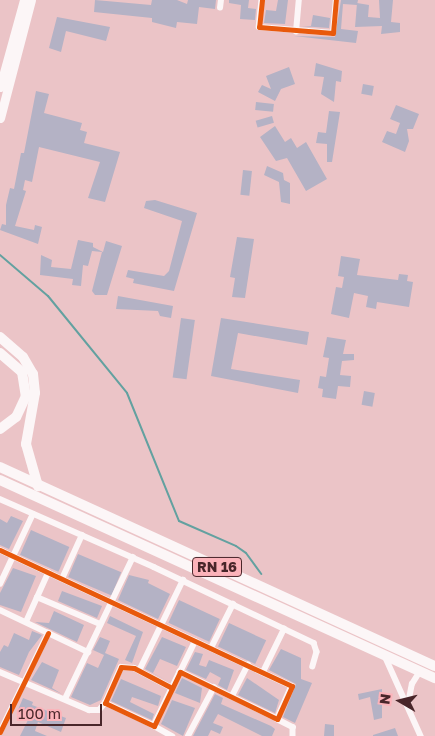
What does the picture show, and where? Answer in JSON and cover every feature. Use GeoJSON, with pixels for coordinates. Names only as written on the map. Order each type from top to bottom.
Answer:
{"type":"FeatureCollection","features":[{"type":"Feature","properties":{"kind":"highway"},"geometry":{"type":"LineString","coordinates":[[0,337],[22,357],[33,374],[35,393],[26,444],[38,486]]}},
{"type":"Feature","properties":{"kind":"highway"},"geometry":{"type":"LineString","coordinates":[[0,353],[16,364],[26,384],[23,406],[0,430]]}},
{"type":"Feature","properties":{"kind":"highway","name":"RN 16"},"geometry":{"type":"LineString","coordinates":[[0,467],[435,666]]}},
{"type":"Feature","properties":{"kind":"highway","name":"RN 16"},"geometry":{"type":"LineString","coordinates":[[0,480],[435,678]]}},
{"type":"Feature","properties":{"kind":"main road"},"geometry":{"type":"LineString","coordinates":[[0,118],[24,0]]}},
{"type":"Feature","properties":{"kind":"main road"},"geometry":{"type":"LineString","coordinates":[[0,87],[31,0]]}},
{"type":"Feature","properties":{"kind":"street"},"geometry":{"type":"LineString","coordinates":[[220,8],[221,0]]}},
{"type":"Feature","properties":{"kind":"street"},"geometry":{"type":"LineString","coordinates":[[262,0],[259,27],[296,32],[333,33],[336,0]]}},
{"type":"Feature","properties":{"kind":"street"},"geometry":{"type":"LineString","coordinates":[[296,32],[299,0]]}},
{"type":"Feature","properties":{"kind":"street"},"geometry":{"type":"LineString","coordinates":[[0,499],[133,557],[314,643],[317,652],[313,666]]}},
{"type":"Feature","properties":{"kind":"street"},"geometry":{"type":"LineString","coordinates":[[0,584],[33,514]]}},
{"type":"Feature","properties":{"kind":"street"},"geometry":{"type":"LineString","coordinates":[[62,579],[82,535]]}},
{"type":"Feature","properties":{"kind":"street"},"geometry":{"type":"LineString","coordinates":[[0,550],[292,686],[277,719]]}},
{"type":"Feature","properties":{"kind":"street"},"geometry":{"type":"LineString","coordinates":[[65,699],[110,601],[133,557]]}},
{"type":"Feature","properties":{"kind":"street"},"geometry":{"type":"LineString","coordinates":[[26,622],[48,572]]}},
{"type":"Feature","properties":{"kind":"street"},"geometry":{"type":"LineString","coordinates":[[139,671],[183,580]]}},
{"type":"Feature","properties":{"kind":"street"},"geometry":{"type":"LineString","coordinates":[[37,597],[100,624]]}},
{"type":"Feature","properties":{"kind":"street"},"geometry":{"type":"LineString","coordinates":[[211,648],[233,604]]}},
{"type":"Feature","properties":{"kind":"street"},"geometry":{"type":"LineString","coordinates":[[0,610],[88,652]]}},
{"type":"Feature","properties":{"kind":"street"},"geometry":{"type":"LineString","coordinates":[[263,672],[284,628]]}},
{"type":"Feature","properties":{"kind":"street"},"geometry":{"type":"LineString","coordinates":[[0,732],[2,721],[48,633]]}},
{"type":"Feature","properties":{"kind":"street"},"geometry":{"type":"LineString","coordinates":[[154,726],[195,641]]}},
{"type":"Feature","properties":{"kind":"street"},"geometry":{"type":"LineString","coordinates":[[385,656],[422,736]]}},
{"type":"Feature","properties":{"kind":"street"},"geometry":{"type":"LineString","coordinates":[[232,696],[248,666]]}},
{"type":"Feature","properties":{"kind":"street"},"geometry":{"type":"LineString","coordinates":[[0,672],[95,711],[105,703],[121,667],[139,671],[172,688]]}},
{"type":"Feature","properties":{"kind":"street"},"geometry":{"type":"LineString","coordinates":[[408,704],[412,684],[420,671]]}},
{"type":"Feature","properties":{"kind":"street"},"geometry":{"type":"LineString","coordinates":[[180,672],[293,727],[292,736]]}},
{"type":"Feature","properties":{"kind":"street"},"geometry":{"type":"LineString","coordinates":[[188,736],[214,687]]}},
{"type":"Feature","properties":{"kind":"street"},"geometry":{"type":"LineString","coordinates":[[105,703],[172,736]]}},
{"type":"Feature","properties":{"kind":"building"},"geometry":{"type":"Polygon","coordinates":[[[95,0],[151,5],[152,0],[177,0],[187,4],[188,0],[216,0],[215,9],[199,7],[197,24],[177,22],[176,28],[152,22],[152,18],[94,12],[95,0]]]}},
{"type":"Feature","properties":{"kind":"building"},"geometry":{"type":"Polygon","coordinates":[[[229,0],[249,0],[248,8],[256,9],[255,20],[240,19],[241,5],[229,3],[229,0]]]}},
{"type":"Feature","properties":{"kind":"building"},"geometry":{"type":"Polygon","coordinates":[[[278,0],[288,0],[285,24],[264,23],[266,10],[276,11],[278,0]]]}},
{"type":"Feature","properties":{"kind":"building"},"geometry":{"type":"Polygon","coordinates":[[[341,0],[358,0],[357,5],[343,4],[341,29],[358,31],[356,43],[294,36],[335,37],[341,0]]]}},
{"type":"Feature","properties":{"kind":"building"},"geometry":{"type":"Polygon","coordinates":[[[379,0],[393,0],[391,22],[400,23],[400,32],[381,34],[382,26],[355,27],[357,3],[369,5],[368,17],[380,18],[379,0]]]}},
{"type":"Feature","properties":{"kind":"building"},"geometry":{"type":"Polygon","coordinates":[[[313,15],[330,18],[329,28],[301,26],[311,26],[313,15]]]}},
{"type":"Feature","properties":{"kind":"building"},"geometry":{"type":"Polygon","coordinates":[[[57,17],[110,27],[106,41],[66,31],[61,52],[49,48],[57,17]]]}},
{"type":"Feature","properties":{"kind":"building"},"geometry":{"type":"Polygon","coordinates":[[[316,63],[342,71],[341,82],[336,81],[334,102],[321,94],[324,77],[314,76],[316,63]]]}},
{"type":"Feature","properties":{"kind":"building"},"geometry":{"type":"Polygon","coordinates":[[[289,67],[295,84],[281,89],[275,101],[258,92],[262,85],[271,89],[266,76],[289,67]]]}},
{"type":"Feature","properties":{"kind":"building"},"geometry":{"type":"Polygon","coordinates":[[[363,84],[374,86],[372,96],[361,94],[363,84]]]}},
{"type":"Feature","properties":{"kind":"building"},"geometry":{"type":"Polygon","coordinates":[[[36,91],[49,94],[44,113],[82,123],[80,130],[87,132],[84,143],[120,152],[105,202],[88,198],[100,162],[39,147],[32,182],[25,180],[23,190],[26,191],[15,226],[34,230],[35,225],[42,227],[38,244],[0,230],[2,224],[6,225],[6,205],[10,188],[14,189],[21,153],[24,153],[36,91]]]}},
{"type":"Feature","properties":{"kind":"building"},"geometry":{"type":"Polygon","coordinates":[[[256,102],[274,104],[273,112],[255,110],[256,102]]]}},
{"type":"Feature","properties":{"kind":"building"},"geometry":{"type":"Polygon","coordinates":[[[396,105],[419,114],[413,129],[407,129],[409,141],[405,152],[382,142],[387,131],[396,134],[400,123],[390,119],[396,105]]]}},
{"type":"Feature","properties":{"kind":"building"},"geometry":{"type":"Polygon","coordinates":[[[329,111],[340,112],[332,162],[327,162],[327,144],[316,143],[318,132],[326,133],[329,111]]]}},
{"type":"Feature","properties":{"kind":"building"},"geometry":{"type":"Polygon","coordinates":[[[272,116],[274,123],[258,127],[256,121],[272,116]]]}},
{"type":"Feature","properties":{"kind":"building"},"geometry":{"type":"Polygon","coordinates":[[[275,126],[285,142],[291,138],[297,148],[306,142],[327,179],[306,191],[287,158],[276,161],[260,137],[275,126]]]}},
{"type":"Feature","properties":{"kind":"building"},"geometry":{"type":"Polygon","coordinates":[[[267,166],[283,173],[284,180],[290,183],[290,204],[281,202],[279,182],[264,175],[267,166]]]}},
{"type":"Feature","properties":{"kind":"building"},"geometry":{"type":"Polygon","coordinates":[[[243,170],[252,171],[249,196],[240,195],[243,170]]]}},
{"type":"Feature","properties":{"kind":"building"},"geometry":{"type":"Polygon","coordinates":[[[155,200],[197,213],[174,291],[133,283],[134,279],[126,277],[128,270],[164,276],[169,271],[182,221],[144,208],[146,201],[155,200]]]}},
{"type":"Feature","properties":{"kind":"building"},"geometry":{"type":"Polygon","coordinates":[[[237,237],[254,239],[245,298],[232,297],[235,278],[230,277],[237,237]]]}},
{"type":"Feature","properties":{"kind":"building"},"geometry":{"type":"Polygon","coordinates":[[[78,240],[93,243],[93,247],[103,252],[106,241],[122,246],[107,295],[95,295],[92,291],[102,252],[92,251],[88,266],[83,265],[81,286],[72,285],[73,279],[40,275],[41,255],[52,260],[51,267],[71,269],[78,240]]]}},
{"type":"Feature","properties":{"kind":"building"},"geometry":{"type":"Polygon","coordinates":[[[341,256],[360,259],[357,275],[398,280],[399,274],[408,275],[407,281],[413,282],[409,307],[377,302],[376,309],[366,307],[368,296],[354,293],[349,318],[331,314],[336,287],[342,288],[344,277],[338,276],[341,256]]]}},
{"type":"Feature","properties":{"kind":"building"},"geometry":{"type":"Polygon","coordinates":[[[118,296],[173,306],[171,318],[160,316],[158,311],[116,309],[118,296]]]}},
{"type":"Feature","properties":{"kind":"building"},"geometry":{"type":"Polygon","coordinates":[[[181,318],[195,320],[187,379],[173,377],[181,318]]]}},
{"type":"Feature","properties":{"kind":"building"},"geometry":{"type":"Polygon","coordinates":[[[221,318],[309,332],[307,345],[238,333],[231,369],[300,380],[298,393],[211,376],[221,318]]]}},
{"type":"Feature","properties":{"kind":"building"},"geometry":{"type":"Polygon","coordinates":[[[327,337],[346,340],[343,354],[354,354],[354,360],[342,361],[340,375],[351,376],[350,387],[338,386],[336,399],[322,397],[323,389],[318,388],[320,376],[326,377],[329,358],[323,357],[327,337]]]}},
{"type":"Feature","properties":{"kind":"building"},"geometry":{"type":"Polygon","coordinates":[[[364,391],[375,393],[372,407],[362,405],[364,391]]]}},
{"type":"Feature","properties":{"kind":"building"},"geometry":{"type":"Polygon","coordinates":[[[11,516],[23,521],[9,549],[0,545],[0,519],[7,523],[11,516]]]}},
{"type":"Feature","properties":{"kind":"building"},"geometry":{"type":"Polygon","coordinates":[[[31,530],[69,547],[58,572],[20,555],[31,530]]]}},
{"type":"Feature","properties":{"kind":"building"},"geometry":{"type":"Polygon","coordinates":[[[78,554],[121,572],[111,595],[68,577],[78,554]]]}},
{"type":"Feature","properties":{"kind":"building"},"geometry":{"type":"Polygon","coordinates":[[[13,568],[36,576],[21,612],[0,605],[0,593],[13,568]]]}},
{"type":"Feature","properties":{"kind":"building"},"geometry":{"type":"Polygon","coordinates":[[[129,575],[149,580],[148,583],[170,594],[158,619],[118,600],[129,575]]]}},
{"type":"Feature","properties":{"kind":"building"},"geometry":{"type":"Polygon","coordinates":[[[62,591],[102,606],[97,618],[58,601],[62,591]]]}},
{"type":"Feature","properties":{"kind":"building"},"geometry":{"type":"Polygon","coordinates":[[[179,600],[220,619],[209,642],[168,623],[179,600]]]}},
{"type":"Feature","properties":{"kind":"building"},"geometry":{"type":"Polygon","coordinates":[[[54,611],[84,625],[77,642],[35,622],[49,623],[54,611]]]}},
{"type":"Feature","properties":{"kind":"building"},"geometry":{"type":"Polygon","coordinates":[[[110,616],[143,632],[132,663],[125,660],[136,636],[107,623],[110,616]]]}},
{"type":"Feature","properties":{"kind":"building"},"geometry":{"type":"Polygon","coordinates":[[[229,623],[266,640],[255,664],[218,647],[229,623]]]}},
{"type":"Feature","properties":{"kind":"building"},"geometry":{"type":"Polygon","coordinates":[[[32,631],[42,635],[29,652],[19,675],[0,667],[0,652],[4,645],[8,647],[14,633],[29,640],[32,631]]]}},
{"type":"Feature","properties":{"kind":"building"},"geometry":{"type":"Polygon","coordinates":[[[100,637],[110,641],[105,653],[119,659],[101,700],[90,705],[71,697],[87,663],[98,668],[104,655],[93,650],[100,637]]]}},
{"type":"Feature","properties":{"kind":"building"},"geometry":{"type":"Polygon","coordinates":[[[162,637],[186,647],[177,666],[160,659],[153,673],[168,681],[145,669],[162,637]]]}},
{"type":"Feature","properties":{"kind":"building"},"geometry":{"type":"Polygon","coordinates":[[[281,649],[301,658],[301,679],[312,683],[295,723],[283,717],[296,684],[269,670],[281,649]]]}},
{"type":"Feature","properties":{"kind":"building"},"geometry":{"type":"Polygon","coordinates":[[[195,652],[203,654],[199,665],[206,667],[209,660],[234,670],[227,690],[218,685],[221,678],[210,672],[206,679],[186,670],[195,652]]]}},
{"type":"Feature","properties":{"kind":"building"},"geometry":{"type":"Polygon","coordinates":[[[42,662],[59,670],[52,688],[62,694],[31,680],[42,662]]]}},
{"type":"Feature","properties":{"kind":"building"},"geometry":{"type":"Polygon","coordinates":[[[182,678],[202,688],[200,703],[175,693],[182,678]]]}},
{"type":"Feature","properties":{"kind":"building"},"geometry":{"type":"Polygon","coordinates":[[[247,678],[279,700],[275,713],[238,695],[247,678]]]}},
{"type":"Feature","properties":{"kind":"building"},"geometry":{"type":"Polygon","coordinates":[[[121,679],[161,696],[158,706],[132,697],[130,702],[154,714],[152,720],[111,701],[121,679]]]}},
{"type":"Feature","properties":{"kind":"building"},"geometry":{"type":"Polygon","coordinates":[[[382,689],[382,718],[374,720],[370,697],[359,700],[358,694],[382,689]]]}},
{"type":"Feature","properties":{"kind":"building"},"geometry":{"type":"Polygon","coordinates":[[[215,694],[223,698],[221,704],[271,726],[275,729],[272,736],[262,736],[218,714],[213,723],[223,727],[220,734],[211,730],[208,736],[193,736],[215,694]]]}},
{"type":"Feature","properties":{"kind":"building"},"geometry":{"type":"Polygon","coordinates":[[[23,698],[33,702],[32,705],[66,718],[61,732],[38,722],[35,731],[47,736],[20,736],[29,718],[17,712],[23,698]]]}},
{"type":"Feature","properties":{"kind":"building"},"geometry":{"type":"Polygon","coordinates":[[[172,700],[195,708],[183,736],[161,724],[172,700]]]}},
{"type":"Feature","properties":{"kind":"building"},"geometry":{"type":"Polygon","coordinates":[[[325,724],[334,725],[334,736],[324,736],[325,724]]]}},
{"type":"Feature","properties":{"kind":"building"},"geometry":{"type":"Polygon","coordinates":[[[395,728],[398,736],[373,736],[373,735],[395,728]]]}},
{"type":"Feature","properties":{"kind":"waterway"},"geometry":{"type":"LineString","coordinates":[[0,255],[48,296],[127,393],[179,521],[236,546],[246,553],[261,574]]}},
{"type":"Feature","properties":{"kind":"cycle path"},"geometry":{"type":"LineString","coordinates":[[262,0],[259,27],[333,33],[336,0]]}},
{"type":"Feature","properties":{"kind":"cycle path"},"geometry":{"type":"LineString","coordinates":[[0,550],[292,686],[277,719],[180,672],[154,726],[105,703],[121,667],[134,668],[172,688]]}},
{"type":"Feature","properties":{"kind":"cycle path"},"geometry":{"type":"LineString","coordinates":[[0,732],[48,633]]}}]}
